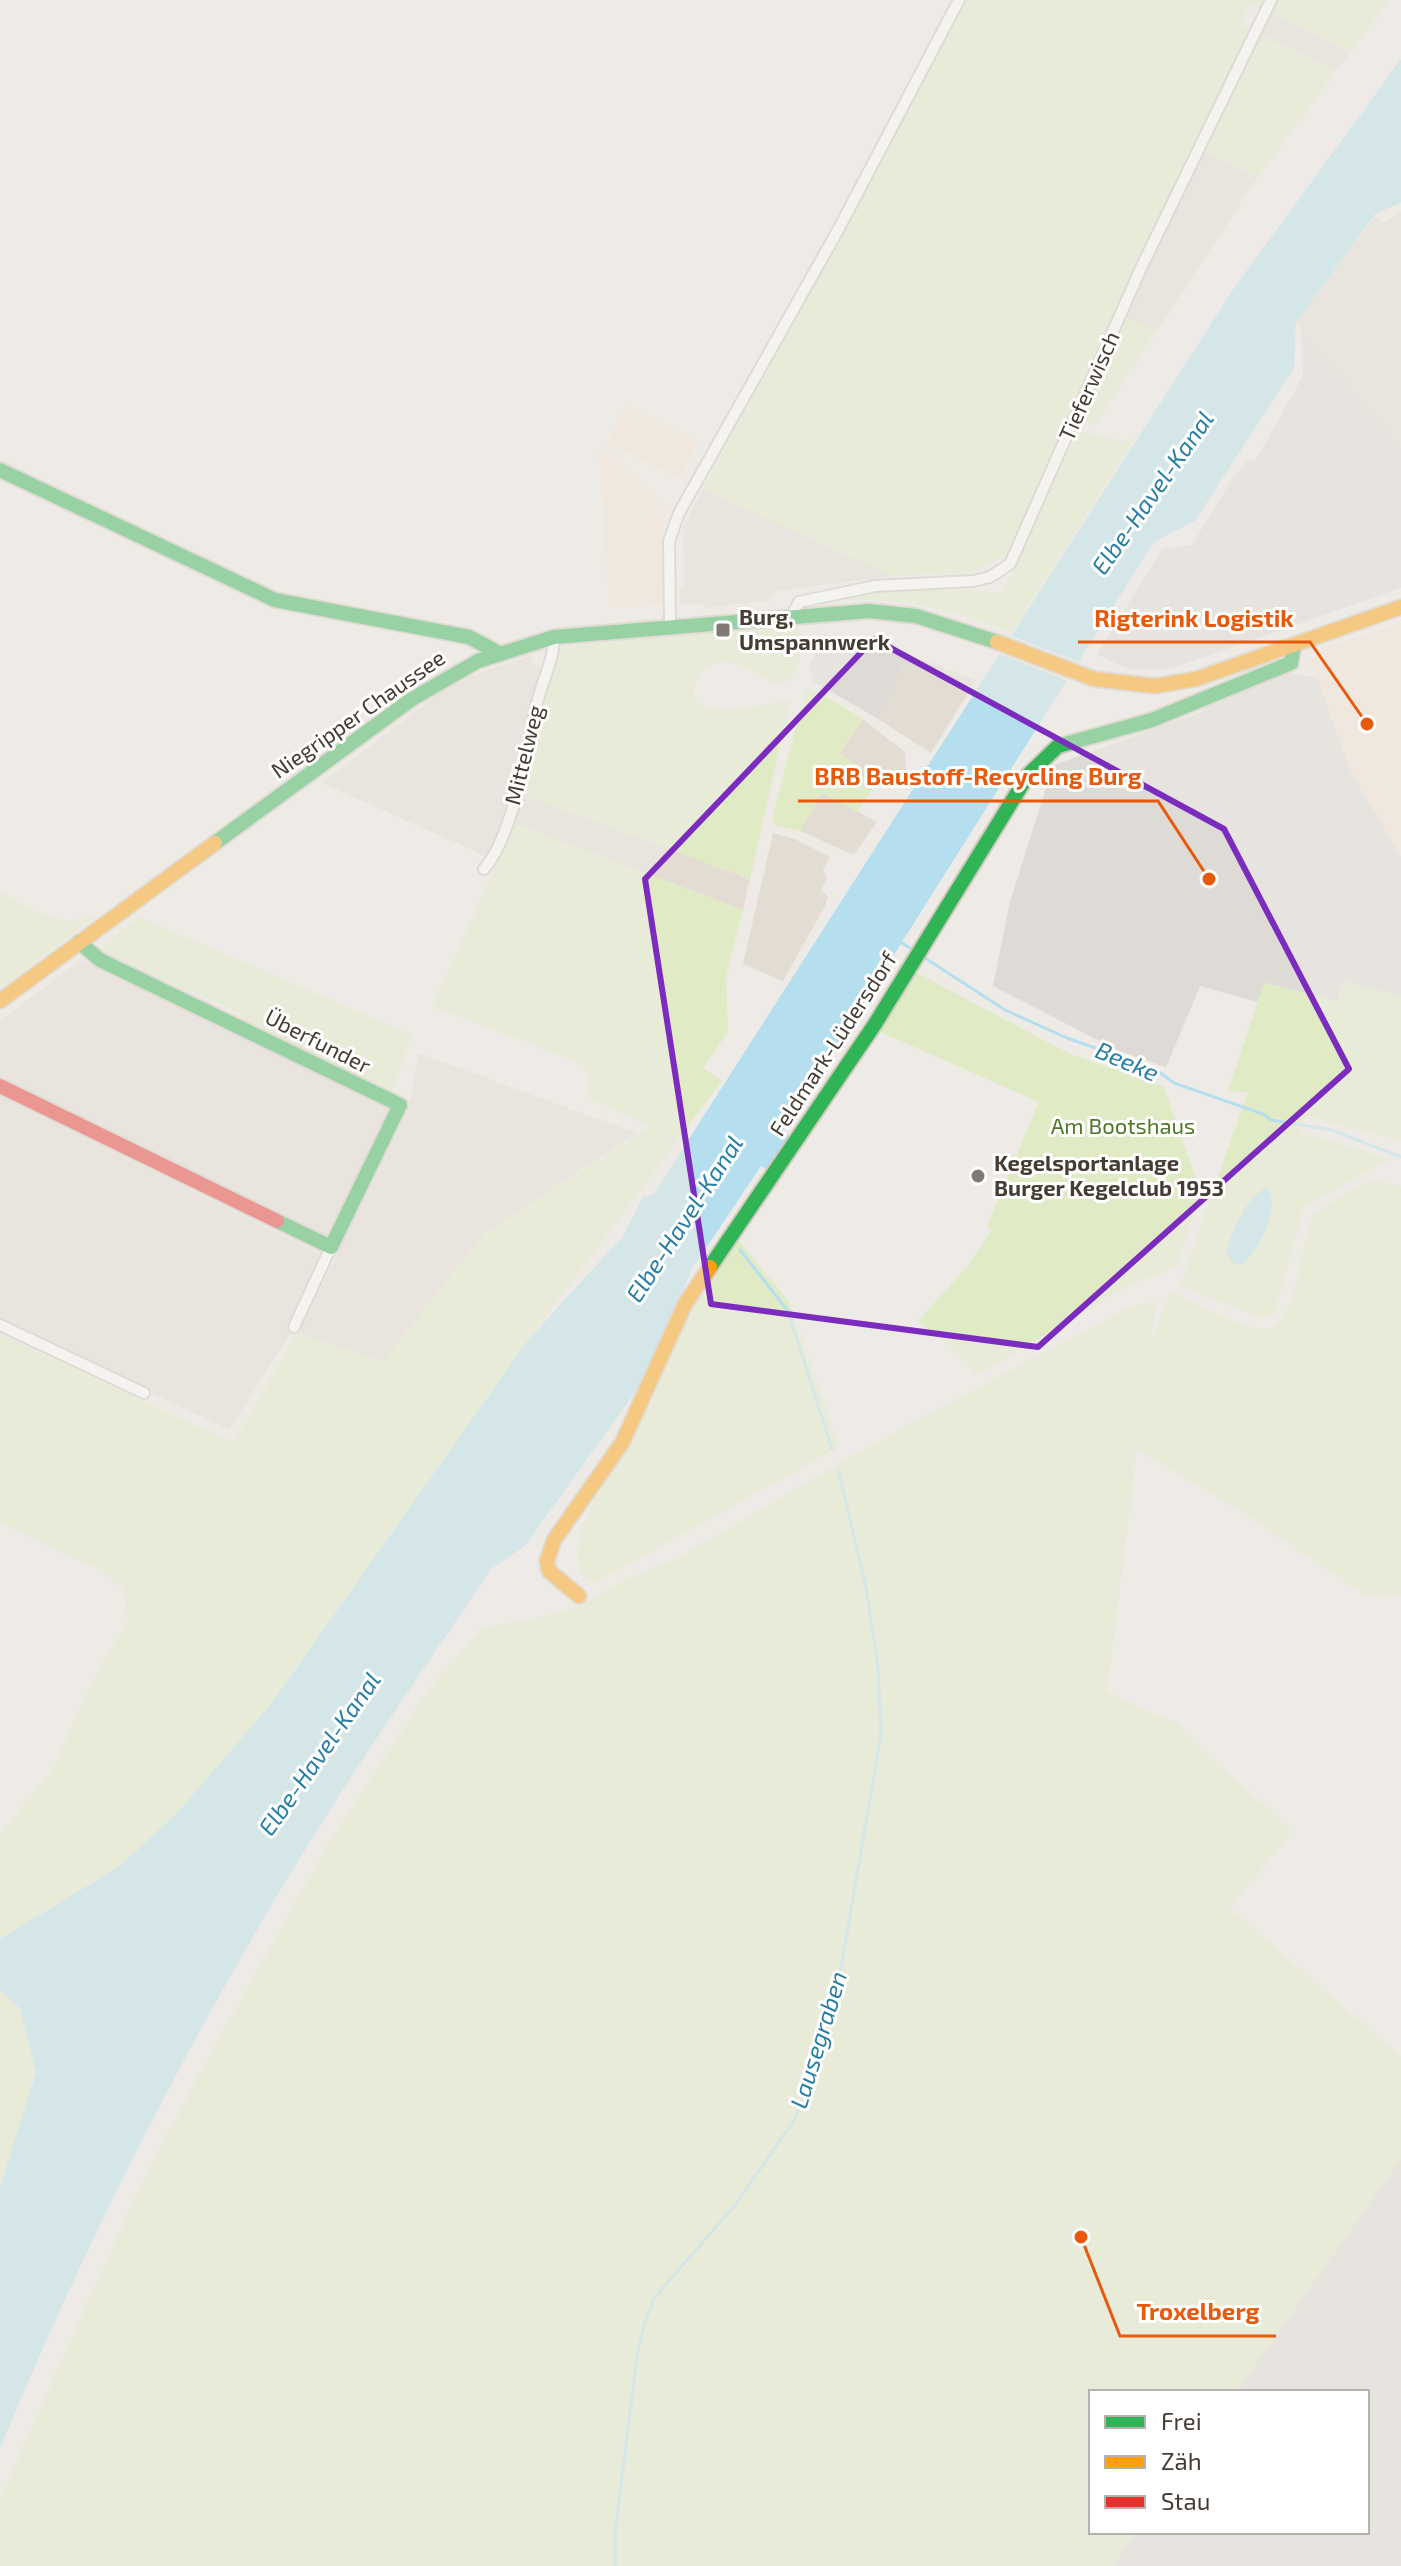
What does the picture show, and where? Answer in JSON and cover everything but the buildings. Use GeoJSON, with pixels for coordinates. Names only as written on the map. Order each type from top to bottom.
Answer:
{"type":"FeatureCollection","features":[{"type":"Feature","properties":{"kind":"street"},"geometry":{"type":"LineString","coordinates":[[670,625],[669,541],[679,513],[831,243],[959,0]]}},
{"type":"Feature","properties":{"kind":"street","name":"Tieferwisch"},"geometry":{"type":"LineString","coordinates":[[792,615],[799,602],[843,590],[973,581],[990,577],[1010,564],[1148,254],[1271,0]]}},
{"type":"Feature","properties":{"kind":"street"},"geometry":{"type":"LineString","coordinates":[[0,470],[275,600],[469,637],[494,647],[499,653]]}},
{"type":"Feature","properties":{"kind":"street","name":"Niegripper Chaussee"},"geometry":{"type":"LineString","coordinates":[[0,1001],[412,699],[445,678],[499,653],[554,637],[792,615],[888,612],[932,620],[1084,676],[1128,685],[1173,684],[1401,607]]}},
{"type":"Feature","properties":{"kind":"street","name":"Mittelweg"},"geometry":{"type":"LineString","coordinates":[[484,869],[492,858],[515,796],[537,700],[554,649],[554,637]]}},
{"type":"Feature","properties":{"kind":"street","name":"Feldmark-Lüdersdorf"},"geometry":{"type":"LineString","coordinates":[[579,1596],[549,1571],[547,1561],[554,1540],[622,1443],[685,1304],[867,1037],[1028,775],[1049,752],[1079,738],[1152,720],[1291,663],[1294,645]]}},
{"type":"Feature","properties":{"kind":"street","name":"Überfunder"},"geometry":{"type":"LineString","coordinates":[[79,942],[100,960],[400,1105],[294,1327]]}},
{"type":"Feature","properties":{"kind":"street"},"geometry":{"type":"LineString","coordinates":[[0,1086],[331,1247]]}},
{"type":"Feature","properties":{"kind":"street"},"geometry":{"type":"LineString","coordinates":[[0,1325],[144,1393]]}},
{"type":"Feature","properties":{"kind":"highlighted area"},"geometry":{"type":"Polygon","coordinates":[[[874,639],[1224,829],[1349,1069],[1038,1347],[711,1304],[645,879],[874,639]]]}},
{"type":"Feature","properties":{"kind":"shaded area"},"geometry":{"type":"Polygon","coordinates":[[[1270,13],[1351,52],[1336,71],[1259,34],[1270,13]]]}},
{"type":"Feature","properties":{"kind":"shaded area"},"geometry":{"type":"Polygon","coordinates":[[[1201,149],[1258,177],[1156,331],[1125,317],[1201,149]]]}},
{"type":"Feature","properties":{"kind":"shaded area"},"geometry":{"type":"Polygon","coordinates":[[[1401,212],[1401,448],[1296,323],[1375,216],[1382,223],[1401,212]]]}},
{"type":"Feature","properties":{"kind":"shaded area"},"geometry":{"type":"Polygon","coordinates":[[[1301,329],[1401,448],[1401,588],[1170,669],[1132,670],[1097,655],[1162,549],[1192,545],[1234,476],[1248,460],[1256,459],[1303,376],[1301,329]]]}},
{"type":"Feature","properties":{"kind":"shaded area"},"geometry":{"type":"Polygon","coordinates":[[[625,405],[699,441],[680,479],[607,443],[625,405]]]}},
{"type":"Feature","properties":{"kind":"shaded area"},"geometry":{"type":"Polygon","coordinates":[[[599,453],[613,456],[669,510],[662,533],[664,605],[609,608],[599,453]]]}},
{"type":"Feature","properties":{"kind":"shaded area"},"geometry":{"type":"Polygon","coordinates":[[[703,489],[892,576],[777,591],[769,601],[703,608],[703,604],[680,605],[679,588],[684,588],[683,527],[703,489]]]}},
{"type":"Feature","properties":{"kind":"shaded area"},"geometry":{"type":"Polygon","coordinates":[[[1401,623],[1401,857],[1350,770],[1310,662],[1319,650],[1401,623]]]}},
{"type":"Feature","properties":{"kind":"shaded area"},"geometry":{"type":"Polygon","coordinates":[[[824,634],[926,661],[922,670],[905,663],[878,719],[813,681],[809,668],[824,634]]]}},
{"type":"Feature","properties":{"kind":"shaded area"},"geometry":{"type":"Polygon","coordinates":[[[532,655],[533,664],[541,666],[514,785],[488,857],[322,783],[438,694],[479,673],[532,655]]]}},
{"type":"Feature","properties":{"kind":"shaded area"},"geometry":{"type":"Polygon","coordinates":[[[926,661],[976,680],[931,753],[878,719],[905,663],[921,670],[926,661]]]}},
{"type":"Feature","properties":{"kind":"shaded area"},"geometry":{"type":"Polygon","coordinates":[[[1283,673],[1317,677],[1350,770],[1401,857],[1401,996],[1344,981],[1337,1001],[1265,983],[1258,1002],[1200,986],[1166,1067],[1119,1051],[993,986],[1010,902],[1048,781],[1043,769],[1204,711],[1202,706],[1283,673]]]}},
{"type":"Feature","properties":{"kind":"shaded area"},"geometry":{"type":"Polygon","coordinates":[[[863,719],[905,752],[906,769],[896,784],[888,784],[879,778],[876,783],[856,772],[860,767],[839,754],[863,719]]]}},
{"type":"Feature","properties":{"kind":"shaded area"},"geometry":{"type":"Polygon","coordinates":[[[822,793],[877,822],[854,855],[800,831],[822,793]]]}},
{"type":"Feature","properties":{"kind":"shaded area"},"geometry":{"type":"Polygon","coordinates":[[[523,795],[750,879],[743,910],[511,822],[523,795]]]}},
{"type":"Feature","properties":{"kind":"shaded area"},"geometry":{"type":"Polygon","coordinates":[[[773,833],[795,839],[830,857],[823,869],[827,879],[821,890],[828,897],[825,906],[783,981],[743,964],[773,833]]]}},
{"type":"Feature","properties":{"kind":"shaded area"},"geometry":{"type":"Polygon","coordinates":[[[80,960],[390,1110],[329,1235],[325,1236],[0,1077],[0,1021],[80,960]]]}},
{"type":"Feature","properties":{"kind":"shaded area"},"geometry":{"type":"Polygon","coordinates":[[[418,1053],[637,1133],[484,1234],[383,1362],[298,1333],[409,1110],[418,1053]]]}},
{"type":"Feature","properties":{"kind":"shaded area"},"geometry":{"type":"Polygon","coordinates":[[[0,1096],[320,1254],[286,1328],[292,1331],[229,1430],[0,1321],[0,1096]]]}},
{"type":"Feature","properties":{"kind":"shaded area"},"geometry":{"type":"Polygon","coordinates":[[[1401,2159],[1401,2566],[1112,2566],[1135,2534],[1369,2534],[1369,2390],[1237,2390],[1401,2159]]]}},
{"type":"Feature","properties":{"kind":"green space"},"geometry":{"type":"Polygon","coordinates":[[[967,0],[1265,0],[1261,9],[1250,4],[1240,24],[1251,30],[1191,150],[1007,555],[973,572],[892,576],[703,489],[967,0]]]}},
{"type":"Feature","properties":{"kind":"green space"},"geometry":{"type":"Polygon","coordinates":[[[1277,0],[1389,0],[1351,52],[1270,13],[1277,0]]]}},
{"type":"Feature","properties":{"kind":"green space"},"geometry":{"type":"Polygon","coordinates":[[[1259,34],[1336,71],[1258,177],[1201,149],[1259,34]]]}},
{"type":"Feature","properties":{"kind":"green space"},"geometry":{"type":"Polygon","coordinates":[[[1125,317],[1156,331],[1095,425],[1080,418],[1125,317]]]}},
{"type":"Feature","properties":{"kind":"green space"},"geometry":{"type":"Polygon","coordinates":[[[1078,431],[1123,442],[1136,437],[1011,633],[964,615],[916,605],[867,600],[816,601],[909,590],[1002,593],[1078,431]]]}},
{"type":"Feature","properties":{"kind":"green space"},"geometry":{"type":"Polygon","coordinates":[[[793,625],[802,634],[798,666],[790,678],[774,684],[744,667],[724,662],[704,669],[694,685],[698,701],[716,710],[790,701],[750,879],[523,795],[547,678],[561,647],[793,625]]]}},
{"type":"Feature","properties":{"kind":"green space"},"geometry":{"type":"Polygon","coordinates":[[[811,688],[863,719],[839,754],[860,766],[857,772],[876,783],[857,812],[822,793],[800,831],[775,825],[772,819],[805,692],[811,688]]]}},
{"type":"Feature","properties":{"kind":"green space"},"geometry":{"type":"Polygon","coordinates":[[[511,822],[743,910],[726,977],[728,1032],[703,1068],[722,1081],[528,1340],[271,1704],[177,1813],[120,1866],[0,1939],[0,1835],[52,1771],[91,1685],[127,1621],[125,1591],[105,1572],[0,1523],[0,1334],[233,1443],[298,1333],[383,1362],[484,1234],[651,1126],[589,1099],[588,1073],[580,1063],[432,1006],[493,874],[511,822]]]}},
{"type":"Feature","properties":{"kind":"green space"},"geometry":{"type":"Polygon","coordinates":[[[0,892],[38,912],[60,919],[72,920],[100,913],[0,989],[0,892]]]}},
{"type":"Feature","properties":{"kind":"green space"},"geometry":{"type":"Polygon","coordinates":[[[138,917],[412,1035],[391,1095],[288,1045],[274,1034],[249,1025],[239,1014],[200,994],[152,979],[96,953],[138,917]]]}},
{"type":"Feature","properties":{"kind":"green space","name":"Am Bootshaus"},"geometry":{"type":"Polygon","coordinates":[[[917,973],[1070,1054],[1164,1087],[1198,1185],[1196,1209],[1176,1267],[1124,1288],[976,1375],[956,1352],[918,1321],[967,1267],[992,1229],[987,1226],[1039,1102],[878,1031],[917,973]]]}},
{"type":"Feature","properties":{"kind":"green space"},"geometry":{"type":"Polygon","coordinates":[[[1344,981],[1401,996],[1401,1140],[1307,1116],[1299,1132],[1390,1159],[1304,1206],[1275,1310],[1268,1317],[1260,1317],[1180,1286],[1248,1092],[1228,1091],[1264,983],[1337,1001],[1344,981]]]}},
{"type":"Feature","properties":{"kind":"green space"},"geometry":{"type":"Polygon","coordinates":[[[1376,1181],[1401,1186],[1401,1594],[1367,1596],[1249,1516],[1137,1449],[1107,1691],[1137,1708],[1179,1724],[1196,1745],[1293,1831],[1229,1908],[1401,2057],[1401,2159],[1237,2390],[1089,2390],[1089,2534],[1135,2534],[1112,2566],[0,2566],[0,2499],[130,2209],[195,2082],[328,1845],[427,1693],[483,1627],[530,1620],[577,1607],[624,1580],[682,1556],[864,1449],[1130,1307],[1156,1301],[1150,1344],[1171,1292],[1255,1328],[1276,1326],[1291,1300],[1313,1215],[1359,1185],[1376,1181]]]}},
{"type":"Feature","properties":{"kind":"green space"},"geometry":{"type":"Polygon","coordinates":[[[739,1241],[789,1302],[838,1447],[596,1582],[587,1582],[579,1565],[579,1545],[585,1522],[644,1417],[695,1303],[722,1260],[739,1241]]]}},
{"type":"Feature","properties":{"kind":"green space"},"geometry":{"type":"Polygon","coordinates":[[[0,1990],[19,2011],[30,2034],[34,2059],[26,2111],[0,2188],[0,1990]]]}},
{"type":"Feature","properties":{"kind":"water","name":"Elbe-Havel-Kanal"},"geometry":{"type":"Polygon","coordinates":[[[1401,59],[1401,203],[1376,213],[1296,323],[1294,368],[1195,521],[1154,542],[783,1131],[790,1136],[768,1170],[761,1166],[692,1269],[649,1373],[525,1546],[491,1569],[377,1737],[291,1872],[199,2032],[114,2196],[0,2448],[0,2188],[36,2072],[20,2009],[0,1990],[0,1939],[120,1866],[177,1813],[271,1704],[528,1340],[623,1236],[643,1197],[653,1195],[1234,288],[1401,59]]]}},
{"type":"Feature","properties":{"kind":"water"},"geometry":{"type":"Polygon","coordinates":[[[1267,1187],[1272,1205],[1266,1228],[1249,1258],[1242,1265],[1233,1263],[1226,1253],[1236,1225],[1246,1206],[1267,1187]]]}},
{"type":"Feature","properties":{"kind":"pier"},"geometry":{"type":"Polygon","coordinates":[[[1006,634],[1083,663],[1071,682],[994,652],[1006,634]]]}},
{"type":"Feature","properties":{"kind":"waterway","name":"Beeke"},"geometry":{"type":"LineString","coordinates":[[899,941],[913,950]]}},
{"type":"Feature","properties":{"kind":"waterway","name":"Beeke"},"geometry":{"type":"LineString","coordinates":[[922,956],[1005,1010],[1067,1038],[1155,1069],[1174,1083],[1263,1114],[1271,1120],[1332,1130],[1401,1157]]}},
{"type":"Feature","properties":{"kind":"waterway","name":"Lausegraben"},"geometry":{"type":"LineString","coordinates":[[740,1250],[788,1311],[832,1449]]}},
{"type":"Feature","properties":{"kind":"waterway","name":"Lausegraben"},"geometry":{"type":"LineString","coordinates":[[615,2566],[615,2534],[637,2356],[646,2318],[655,2297],[735,2205],[795,2119],[824,2043],[836,1997],[881,1735],[878,1668],[866,1587],[838,1469]]}},
{"type":"Feature","properties":{"kind":"traffic: fast"},"geometry":{"type":"LineString","coordinates":[[0,470],[275,600],[469,637],[499,653]]}},
{"type":"Feature","properties":{"kind":"traffic: fast"},"geometry":{"type":"LineString","coordinates":[[215,843],[412,699],[478,661],[554,637],[869,611],[916,616],[997,642]]}},
{"type":"Feature","properties":{"kind":"traffic: fast"},"geometry":{"type":"LineString","coordinates":[[710,1267],[875,1024],[1028,775],[1058,746],[1152,720],[1291,663],[1294,645]]}},
{"type":"Feature","properties":{"kind":"traffic: fast"},"geometry":{"type":"LineString","coordinates":[[79,942],[100,960],[400,1105],[331,1247],[277,1221]]}},
{"type":"Feature","properties":{"kind":"traffic: slow"},"geometry":{"type":"LineString","coordinates":[[997,642],[1094,679],[1155,686],[1196,679],[1401,607]]}},
{"type":"Feature","properties":{"kind":"traffic: slow"},"geometry":{"type":"LineString","coordinates":[[0,1001],[215,843]]}},
{"type":"Feature","properties":{"kind":"traffic: slow"},"geometry":{"type":"LineString","coordinates":[[579,1596],[549,1571],[547,1561],[554,1540],[622,1443],[685,1304],[710,1267]]}},
{"type":"Feature","properties":{"kind":"traffic: jam"},"geometry":{"type":"LineString","coordinates":[[0,1086],[277,1221]]}},
{"type":"Feature","properties":{"kind":"place","name":"Burg, Umspannwerk"},"geometry":{"type":"Point","coordinates":[723,630]}},
{"type":"Feature","properties":{"kind":"place","name":"Rigterink Logistik"},"geometry":{"type":"Point","coordinates":[1367,724]}},
{"type":"Feature","properties":{"kind":"place","name":"BRB Baustoff-Recycling Burg"},"geometry":{"type":"Point","coordinates":[1209,879]}},
{"type":"Feature","properties":{"kind":"place","name":"Kegelsportanlage Burger Kegelclub 1953"},"geometry":{"type":"Point","coordinates":[978,1176]}},
{"type":"Feature","properties":{"kind":"place","name":"Troxelberg"},"geometry":{"type":"Point","coordinates":[1081,2237]}}]}
